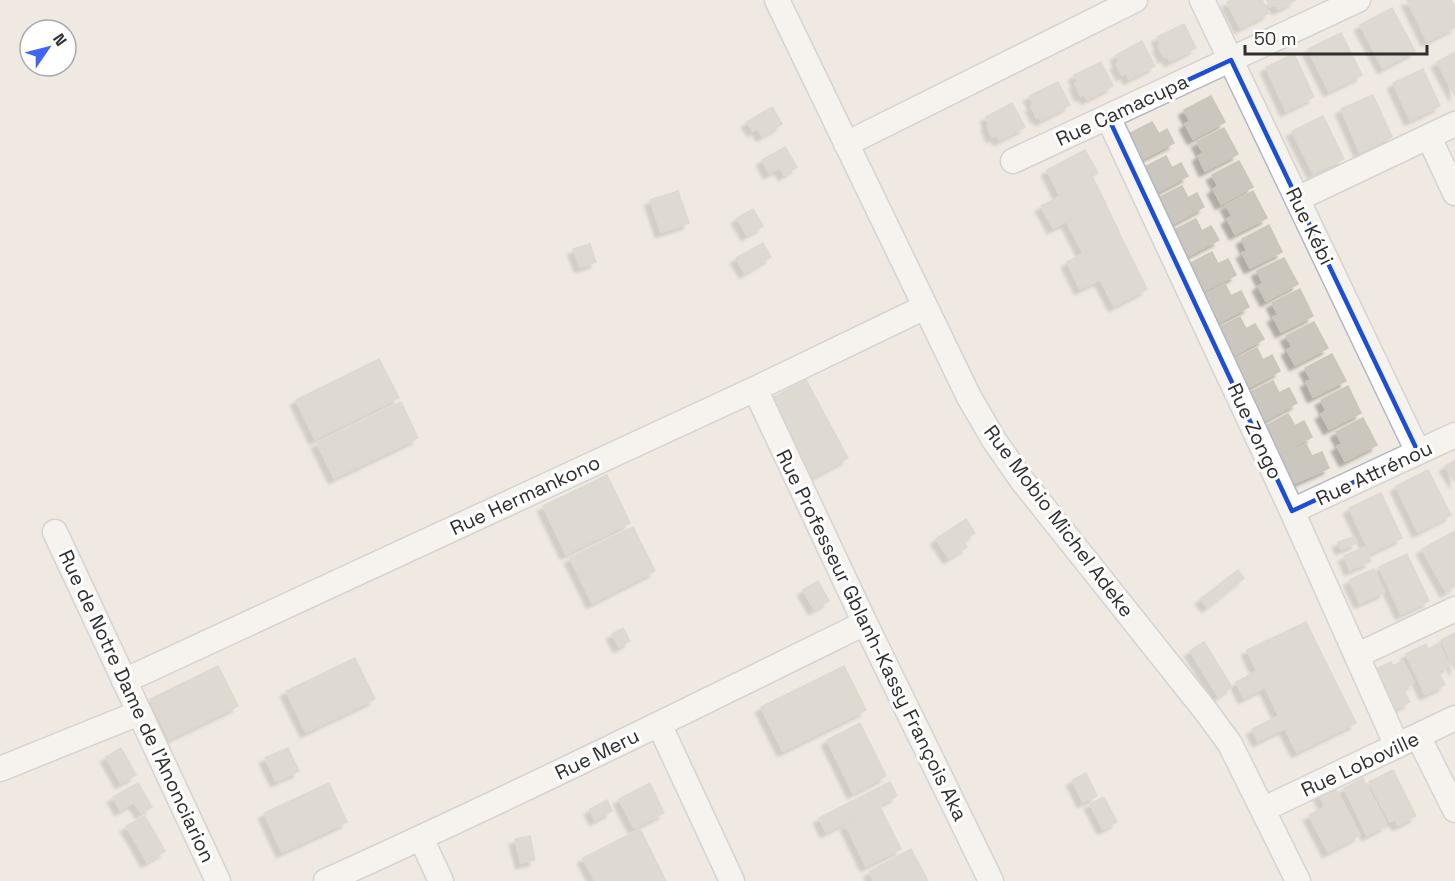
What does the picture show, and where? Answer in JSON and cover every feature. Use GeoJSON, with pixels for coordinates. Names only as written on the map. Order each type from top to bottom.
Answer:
{"type":"FeatureCollection","features":[{"type":"Feature","properties":{"kind":"street","name":"Rue Mobio Michel Adeke"},"geometry":{"type":"LineString","coordinates":[[777,0],[969,397],[994,440],[1021,478],[1230,744],[1298,881]]}},
{"type":"Feature","properties":{"kind":"street"},"geometry":{"type":"LineString","coordinates":[[846,144],[1135,0]]}},
{"type":"Feature","properties":{"kind":"street","name":"Rue Kébi"},"geometry":{"type":"LineString","coordinates":[[1202,0],[1418,452]]}},
{"type":"Feature","properties":{"kind":"street","name":"Rue Camacupa"},"geometry":{"type":"LineString","coordinates":[[1013,161],[1358,0]]}},
{"type":"Feature","properties":{"kind":"street","name":"Rue Zongo"},"geometry":{"type":"LineString","coordinates":[[1108,117],[1358,655],[1408,741],[1455,810]]}},
{"type":"Feature","properties":{"kind":"street"},"geometry":{"type":"LineString","coordinates":[[1297,199],[1455,124]]}},
{"type":"Feature","properties":{"kind":"street"},"geometry":{"type":"LineString","coordinates":[[1429,137],[1455,193]]}},
{"type":"Feature","properties":{"kind":"street","name":"Rue Hermankono"},"geometry":{"type":"LineString","coordinates":[[124,681],[754,389],[925,307]]}},
{"type":"Feature","properties":{"kind":"street","name":"Rue Professeur Gblanh-Kassy François Aka"},"geometry":{"type":"LineString","coordinates":[[754,389],[991,881]]}},
{"type":"Feature","properties":{"kind":"street","name":"Rue Attrénou"},"geometry":{"type":"LineString","coordinates":[[1292,511],[1455,435]]}},
{"type":"Feature","properties":{"kind":"street","name":"Rue de Notre Dame de l'Anonciarion"},"geometry":{"type":"LineString","coordinates":[[55,532],[218,881]]}},
{"type":"Feature","properties":{"kind":"street"},"geometry":{"type":"LineString","coordinates":[[1358,655],[1455,609]]}},
{"type":"Feature","properties":{"kind":"street","name":"Rue Meru"},"geometry":{"type":"LineString","coordinates":[[326,881],[421,838],[865,623]]}},
{"type":"Feature","properties":{"kind":"street"},"geometry":{"type":"LineString","coordinates":[[0,769],[139,713]]}},
{"type":"Feature","properties":{"kind":"street","name":"Rue Loboville"},"geometry":{"type":"LineString","coordinates":[[1264,809],[1455,718]]}},
{"type":"Feature","properties":{"kind":"street"},"geometry":{"type":"LineString","coordinates":[[659,724],[732,881]]}},
{"type":"Feature","properties":{"kind":"street"},"geometry":{"type":"LineString","coordinates":[[421,838],[441,881]]}},
{"type":"Feature","properties":{"kind":"highlighted area"},"geometry":{"type":"Polygon","coordinates":[[[1231,60],[1418,452],[1292,511],[1108,117],[1231,60]]]}},
{"type":"Feature","properties":{"kind":"building"},"geometry":{"type":"Polygon","coordinates":[[[1262,0],[1269,13],[1240,28],[1227,2],[1262,0]]]}},
{"type":"Feature","properties":{"kind":"building"},"geometry":{"type":"Polygon","coordinates":[[[1267,0],[1296,0],[1278,9],[1275,4],[1270,7],[1267,0]]]}},
{"type":"Feature","properties":{"kind":"building"},"geometry":{"type":"Polygon","coordinates":[[[1407,0],[1451,0],[1455,8],[1455,27],[1427,41],[1407,0]]]}},
{"type":"Feature","properties":{"kind":"building"},"geometry":{"type":"Polygon","coordinates":[[[1392,8],[1415,51],[1383,68],[1360,25],[1392,8]]]}},
{"type":"Feature","properties":{"kind":"building"},"geometry":{"type":"Polygon","coordinates":[[[1184,24],[1196,48],[1170,61],[1167,56],[1164,57],[1158,46],[1161,45],[1157,37],[1184,24]]]}},
{"type":"Feature","properties":{"kind":"building"},"geometry":{"type":"Polygon","coordinates":[[[1341,33],[1362,75],[1329,91],[1308,49],[1341,33]]]}},
{"type":"Feature","properties":{"kind":"building"},"geometry":{"type":"Polygon","coordinates":[[[1142,41],[1155,66],[1129,79],[1126,73],[1122,75],[1116,64],[1119,62],[1116,55],[1142,41]]]}},
{"type":"Feature","properties":{"kind":"building"},"geometry":{"type":"Polygon","coordinates":[[[1455,52],[1455,96],[1437,62],[1455,52]]]}},
{"type":"Feature","properties":{"kind":"building"},"geometry":{"type":"Polygon","coordinates":[[[1294,54],[1314,97],[1286,111],[1266,67],[1294,54]]]}},
{"type":"Feature","properties":{"kind":"building"},"geometry":{"type":"Polygon","coordinates":[[[1101,62],[1113,86],[1087,99],[1084,94],[1081,96],[1075,84],[1078,83],[1074,75],[1101,62]]]}},
{"type":"Feature","properties":{"kind":"building"},"geometry":{"type":"Polygon","coordinates":[[[1423,69],[1440,106],[1410,120],[1393,83],[1423,69]]]}},
{"type":"Feature","properties":{"kind":"building"},"geometry":{"type":"Polygon","coordinates":[[[1058,82],[1070,105],[1041,120],[1039,116],[1037,118],[1029,96],[1058,82]]]}},
{"type":"Feature","properties":{"kind":"building"},"geometry":{"type":"Polygon","coordinates":[[[1373,95],[1392,137],[1360,152],[1341,109],[1373,95]]]}},
{"type":"Feature","properties":{"kind":"building"},"geometry":{"type":"Polygon","coordinates":[[[1211,96],[1225,122],[1193,139],[1185,124],[1190,121],[1184,110],[1211,96]]]}},
{"type":"Feature","properties":{"kind":"building"},"geometry":{"type":"Polygon","coordinates":[[[1012,103],[1025,127],[999,140],[996,135],[992,137],[986,117],[1012,103]]]}},
{"type":"Feature","properties":{"kind":"building"},"geometry":{"type":"Polygon","coordinates":[[[772,107],[782,124],[762,136],[757,128],[753,131],[747,122],[772,107]]]}},
{"type":"Feature","properties":{"kind":"building"},"geometry":{"type":"Polygon","coordinates":[[[1323,116],[1344,159],[1313,173],[1292,131],[1323,116]]]}},
{"type":"Feature","properties":{"kind":"building"},"geometry":{"type":"Polygon","coordinates":[[[1152,122],[1159,134],[1167,129],[1174,143],[1140,160],[1127,135],[1152,122]]]}},
{"type":"Feature","properties":{"kind":"building"},"geometry":{"type":"Polygon","coordinates":[[[1224,128],[1238,154],[1205,171],[1198,156],[1203,153],[1197,142],[1224,128]]]}},
{"type":"Feature","properties":{"kind":"building"},"geometry":{"type":"Polygon","coordinates":[[[785,147],[797,167],[784,175],[780,168],[769,173],[762,160],[785,147]]]}},
{"type":"Feature","properties":{"kind":"building"},"geometry":{"type":"Polygon","coordinates":[[[1085,150],[1098,173],[1092,176],[1105,202],[1053,228],[1041,206],[1060,196],[1047,170],[1085,150]]]}},
{"type":"Feature","properties":{"kind":"building"},"geometry":{"type":"Polygon","coordinates":[[[1166,156],[1172,168],[1181,163],[1188,176],[1154,194],[1141,169],[1166,156]]]}},
{"type":"Feature","properties":{"kind":"building"},"geometry":{"type":"Polygon","coordinates":[[[1239,161],[1253,187],[1221,204],[1213,189],[1218,186],[1212,175],[1239,161]]]}},
{"type":"Feature","properties":{"kind":"building"},"geometry":{"type":"Polygon","coordinates":[[[1182,186],[1188,198],[1197,193],[1204,207],[1169,226],[1156,199],[1182,186]]]}},
{"type":"Feature","properties":{"kind":"building"},"geometry":{"type":"Polygon","coordinates":[[[678,191],[689,223],[661,232],[650,200],[678,191]]]}},
{"type":"Feature","properties":{"kind":"building"},"geometry":{"type":"Polygon","coordinates":[[[1253,191],[1267,218],[1235,234],[1227,219],[1232,216],[1226,205],[1253,191]]]}},
{"type":"Feature","properties":{"kind":"building"},"geometry":{"type":"Polygon","coordinates":[[[1105,203],[1120,234],[1083,253],[1067,222],[1105,203]]]}},
{"type":"Feature","properties":{"kind":"building"},"geometry":{"type":"Polygon","coordinates":[[[753,209],[763,226],[747,235],[737,218],[753,209]]]}},
{"type":"Feature","properties":{"kind":"building"},"geometry":{"type":"Polygon","coordinates":[[[1196,219],[1202,231],[1211,226],[1219,240],[1184,258],[1170,232],[1196,219]]]}},
{"type":"Feature","properties":{"kind":"building"},"geometry":{"type":"Polygon","coordinates":[[[1269,225],[1282,252],[1250,268],[1242,253],[1247,251],[1242,239],[1269,225]]]}},
{"type":"Feature","properties":{"kind":"building"},"geometry":{"type":"Polygon","coordinates":[[[1120,235],[1147,289],[1114,306],[1100,279],[1080,289],[1067,262],[1120,235]]]}},
{"type":"Feature","properties":{"kind":"building"},"geometry":{"type":"Polygon","coordinates":[[[763,243],[771,257],[745,273],[736,258],[763,243]]]}},
{"type":"Feature","properties":{"kind":"building"},"geometry":{"type":"Polygon","coordinates":[[[590,244],[596,262],[580,267],[573,249],[590,244]]]}},
{"type":"Feature","properties":{"kind":"building"},"geometry":{"type":"Polygon","coordinates":[[[1212,252],[1218,264],[1228,259],[1236,275],[1201,293],[1187,265],[1212,252]]]}},
{"type":"Feature","properties":{"kind":"building"},"geometry":{"type":"Polygon","coordinates":[[[1284,258],[1298,284],[1266,301],[1258,286],[1263,283],[1257,271],[1284,258]]]}},
{"type":"Feature","properties":{"kind":"building"},"geometry":{"type":"Polygon","coordinates":[[[1225,284],[1231,296],[1241,291],[1249,307],[1214,325],[1200,297],[1225,284]]]}},
{"type":"Feature","properties":{"kind":"building"},"geometry":{"type":"Polygon","coordinates":[[[1300,289],[1313,316],[1281,332],[1273,317],[1278,315],[1272,303],[1300,289]]]}},
{"type":"Feature","properties":{"kind":"building"},"geometry":{"type":"Polygon","coordinates":[[[1240,317],[1246,329],[1255,324],[1264,339],[1229,358],[1214,330],[1240,317]]]}},
{"type":"Feature","properties":{"kind":"building"},"geometry":{"type":"Polygon","coordinates":[[[1314,322],[1328,348],[1295,365],[1287,350],[1292,347],[1286,336],[1314,322]]]}},
{"type":"Feature","properties":{"kind":"building"},"geometry":{"type":"Polygon","coordinates":[[[1257,348],[1263,360],[1272,355],[1280,371],[1246,389],[1231,361],[1257,348]]]}},
{"type":"Feature","properties":{"kind":"building"},"geometry":{"type":"Polygon","coordinates":[[[1332,354],[1346,381],[1313,397],[1306,382],[1311,380],[1305,368],[1332,354]]]}},
{"type":"Feature","properties":{"kind":"building"},"geometry":{"type":"Polygon","coordinates":[[[379,359],[399,398],[315,439],[296,400],[379,359]]]}},
{"type":"Feature","properties":{"kind":"building"},"geometry":{"type":"Polygon","coordinates":[[[806,380],[848,458],[807,480],[764,402],[806,380]]]}},
{"type":"Feature","properties":{"kind":"building"},"geometry":{"type":"Polygon","coordinates":[[[1273,381],[1279,393],[1289,388],[1297,403],[1262,422],[1247,394],[1273,381]]]}},
{"type":"Feature","properties":{"kind":"building"},"geometry":{"type":"Polygon","coordinates":[[[1348,386],[1361,413],[1329,429],[1321,414],[1326,411],[1321,400],[1348,386]]]}},
{"type":"Feature","properties":{"kind":"building"},"geometry":{"type":"Polygon","coordinates":[[[401,402],[418,438],[334,478],[317,443],[401,402]]]}},
{"type":"Feature","properties":{"kind":"building"},"geometry":{"type":"Polygon","coordinates":[[[1288,414],[1295,426],[1304,421],[1312,437],[1278,455],[1264,427],[1288,414]]]}},
{"type":"Feature","properties":{"kind":"building"},"geometry":{"type":"Polygon","coordinates":[[[1363,418],[1377,445],[1345,461],[1337,446],[1342,444],[1336,432],[1363,418]]]}},
{"type":"Feature","properties":{"kind":"building"},"geometry":{"type":"Polygon","coordinates":[[[1306,444],[1312,456],[1322,452],[1329,468],[1293,484],[1280,456],[1306,444]]]}},
{"type":"Feature","properties":{"kind":"building"},"geometry":{"type":"Polygon","coordinates":[[[1455,460],[1455,482],[1445,466],[1455,460]]]}},
{"type":"Feature","properties":{"kind":"building"},"geometry":{"type":"Polygon","coordinates":[[[1428,470],[1451,515],[1418,532],[1396,486],[1428,470]]]}},
{"type":"Feature","properties":{"kind":"building"},"geometry":{"type":"Polygon","coordinates":[[[607,475],[630,523],[566,554],[543,506],[607,475]]]}},
{"type":"Feature","properties":{"kind":"building"},"geometry":{"type":"Polygon","coordinates":[[[1381,493],[1402,538],[1370,553],[1349,508],[1381,493]]]}},
{"type":"Feature","properties":{"kind":"building"},"geometry":{"type":"Polygon","coordinates":[[[966,519],[975,533],[963,540],[967,547],[949,558],[936,539],[966,519]]]}},
{"type":"Feature","properties":{"kind":"building"},"geometry":{"type":"Polygon","coordinates":[[[633,527],[655,571],[592,603],[570,558],[633,527]]]}},
{"type":"Feature","properties":{"kind":"building"},"geometry":{"type":"Polygon","coordinates":[[[1455,531],[1455,586],[1446,592],[1422,549],[1455,531]]]}},
{"type":"Feature","properties":{"kind":"building"},"geometry":{"type":"Polygon","coordinates":[[[1354,537],[1357,543],[1341,549],[1338,542],[1354,537]]]}},
{"type":"Feature","properties":{"kind":"building"},"geometry":{"type":"Polygon","coordinates":[[[1365,547],[1371,561],[1350,570],[1344,556],[1365,547]]]}},
{"type":"Feature","properties":{"kind":"building"},"geometry":{"type":"Polygon","coordinates":[[[1407,554],[1429,601],[1401,614],[1379,567],[1407,554]]]}},
{"type":"Feature","properties":{"kind":"building"},"geometry":{"type":"Polygon","coordinates":[[[1374,569],[1385,592],[1360,603],[1349,580],[1374,569]]]}},
{"type":"Feature","properties":{"kind":"building"},"geometry":{"type":"Polygon","coordinates":[[[1238,570],[1244,578],[1207,607],[1201,599],[1238,570]]]}},
{"type":"Feature","properties":{"kind":"building"},"geometry":{"type":"Polygon","coordinates":[[[818,581],[829,601],[814,609],[803,590],[818,581]]]}},
{"type":"Feature","properties":{"kind":"building"},"geometry":{"type":"Polygon","coordinates":[[[1306,622],[1356,723],[1297,752],[1285,728],[1258,741],[1252,729],[1279,716],[1265,687],[1244,698],[1236,682],[1257,671],[1247,650],[1306,622]]]}},
{"type":"Feature","properties":{"kind":"building"},"geometry":{"type":"Polygon","coordinates":[[[623,628],[630,641],[619,647],[612,634],[623,628]]]}},
{"type":"Feature","properties":{"kind":"building"},"geometry":{"type":"Polygon","coordinates":[[[1455,633],[1455,670],[1441,640],[1455,633]]]}},
{"type":"Feature","properties":{"kind":"building"},"geometry":{"type":"Polygon","coordinates":[[[1204,642],[1232,687],[1218,696],[1190,651],[1204,642]]]}},
{"type":"Feature","properties":{"kind":"building"},"geometry":{"type":"Polygon","coordinates":[[[1426,644],[1428,649],[1439,644],[1449,666],[1438,671],[1445,685],[1425,694],[1406,654],[1426,644]]]}},
{"type":"Feature","properties":{"kind":"building"},"geometry":{"type":"Polygon","coordinates":[[[355,658],[375,699],[306,732],[286,691],[355,658]]]}},
{"type":"Feature","properties":{"kind":"building"},"geometry":{"type":"Polygon","coordinates":[[[1403,661],[1414,683],[1403,688],[1410,702],[1389,712],[1370,672],[1391,662],[1393,666],[1403,661]]]}},
{"type":"Feature","properties":{"kind":"building"},"geometry":{"type":"Polygon","coordinates":[[[218,666],[238,706],[169,739],[150,699],[218,666]]]}},
{"type":"Feature","properties":{"kind":"building"},"geometry":{"type":"Polygon","coordinates":[[[844,666],[866,710],[783,751],[761,707],[844,666]]]}},
{"type":"Feature","properties":{"kind":"building"},"geometry":{"type":"Polygon","coordinates":[[[860,723],[886,776],[853,793],[827,740],[860,723]]]}},
{"type":"Feature","properties":{"kind":"building"},"geometry":{"type":"Polygon","coordinates":[[[121,748],[136,775],[121,783],[106,757],[121,748]]]}},
{"type":"Feature","properties":{"kind":"building"},"geometry":{"type":"Polygon","coordinates":[[[288,748],[299,771],[276,781],[265,758],[288,748]]]}},
{"type":"Feature","properties":{"kind":"building"},"geometry":{"type":"Polygon","coordinates":[[[1393,770],[1416,816],[1398,825],[1395,819],[1390,822],[1369,782],[1393,770]]]}},
{"type":"Feature","properties":{"kind":"building"},"geometry":{"type":"Polygon","coordinates":[[[1086,773],[1097,796],[1083,802],[1072,780],[1086,773]]]}},
{"type":"Feature","properties":{"kind":"building"},"geometry":{"type":"Polygon","coordinates":[[[1363,778],[1387,825],[1367,835],[1344,788],[1363,778]]]}},
{"type":"Feature","properties":{"kind":"building"},"geometry":{"type":"Polygon","coordinates":[[[890,782],[897,796],[826,832],[819,818],[890,782]]]}},
{"type":"Feature","properties":{"kind":"building"},"geometry":{"type":"Polygon","coordinates":[[[138,783],[152,807],[141,813],[134,802],[120,810],[113,797],[138,783]]]}},
{"type":"Feature","properties":{"kind":"building"},"geometry":{"type":"Polygon","coordinates":[[[329,783],[347,822],[282,852],[264,813],[329,783]]]}},
{"type":"Feature","properties":{"kind":"building"},"geometry":{"type":"Polygon","coordinates":[[[650,783],[664,813],[634,828],[619,799],[650,783]]]}},
{"type":"Feature","properties":{"kind":"building"},"geometry":{"type":"Polygon","coordinates":[[[1334,786],[1360,835],[1328,852],[1309,815],[1325,807],[1319,794],[1334,786]]]}},
{"type":"Feature","properties":{"kind":"building"},"geometry":{"type":"Polygon","coordinates":[[[1104,797],[1117,822],[1103,829],[1090,804],[1104,797]]]}},
{"type":"Feature","properties":{"kind":"building"},"geometry":{"type":"Polygon","coordinates":[[[607,800],[612,811],[595,820],[590,809],[607,800]]]}},
{"type":"Feature","properties":{"kind":"building"},"geometry":{"type":"Polygon","coordinates":[[[880,807],[901,849],[866,866],[846,825],[880,807]]]}},
{"type":"Feature","properties":{"kind":"building"},"geometry":{"type":"Polygon","coordinates":[[[145,816],[165,851],[147,862],[126,826],[145,816]]]}},
{"type":"Feature","properties":{"kind":"building"},"geometry":{"type":"Polygon","coordinates":[[[640,829],[666,881],[595,881],[583,858],[640,829]]]}},
{"type":"Feature","properties":{"kind":"building"},"geometry":{"type":"Polygon","coordinates":[[[530,836],[535,860],[521,863],[515,839],[530,836]]]}},
{"type":"Feature","properties":{"kind":"building"},"geometry":{"type":"Polygon","coordinates":[[[911,849],[928,881],[874,881],[869,872],[911,849]]]}}]}
